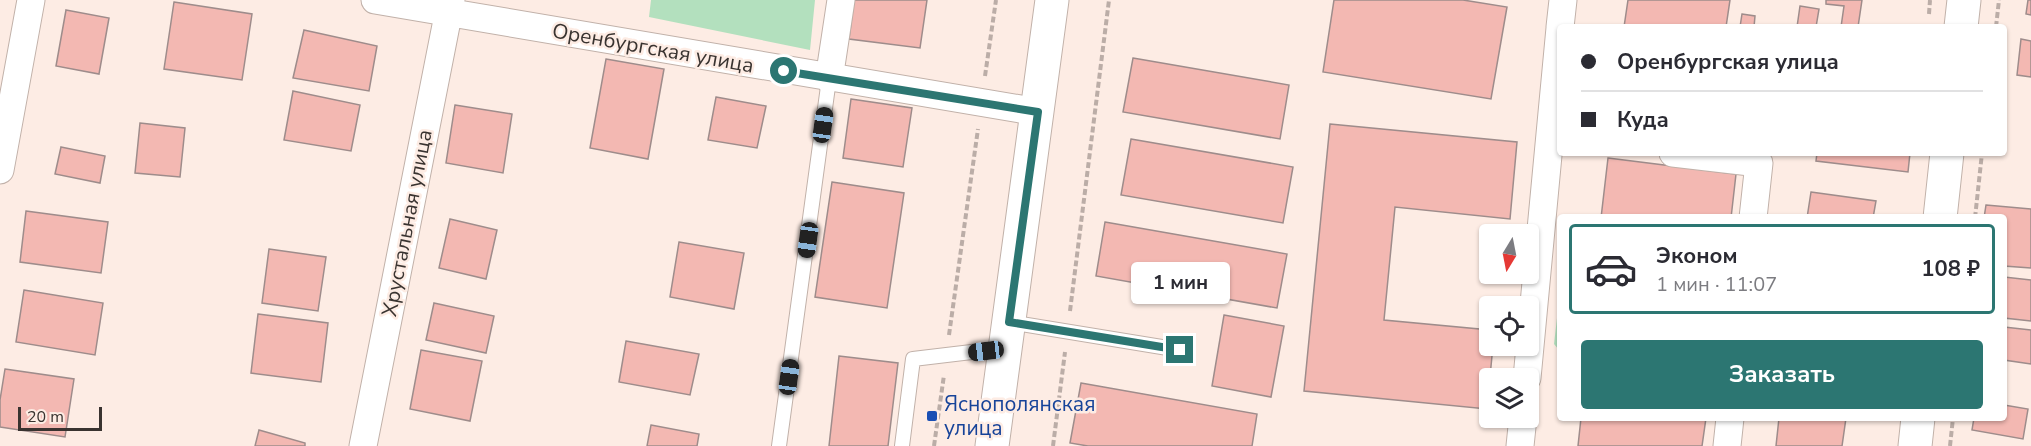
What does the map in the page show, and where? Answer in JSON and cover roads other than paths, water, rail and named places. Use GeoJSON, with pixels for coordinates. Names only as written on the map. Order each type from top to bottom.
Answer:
{"type":"FeatureCollection","features":[{"type":"Feature","properties":{"kind":"street"},"geometry":{"type":"LineString","coordinates":[[0,170],[31,0]]}},
{"type":"Feature","properties":{"kind":"street","name":"Оренбургская улица"},"geometry":{"type":"LineString","coordinates":[[375,0],[449,6],[830,79],[1038,112]]}},
{"type":"Feature","properties":{"kind":"street"},"geometry":{"type":"LineString","coordinates":[[830,79],[841,0]]}},
{"type":"Feature","properties":{"kind":"street"},"geometry":{"type":"LineString","coordinates":[[992,446],[1052,0]]}},
{"type":"Feature","properties":{"kind":"street"},"geometry":{"type":"LineString","coordinates":[[1560,24],[1563,0]]}},
{"type":"Feature","properties":{"kind":"street"},"geometry":{"type":"LineString","coordinates":[[1961,24],[1964,0]]}},
{"type":"Feature","properties":{"kind":"street","name":"Хрустальная улица"},"geometry":{"type":"LineString","coordinates":[[363,446],[449,6]]}},
{"type":"Feature","properties":{"kind":"street"},"geometry":{"type":"LineString","coordinates":[[1528,368],[1555,139],[1557,95]]}},
{"type":"Feature","properties":{"kind":"street"},"geometry":{"type":"LineString","coordinates":[[1699,156],[1759,163],[1753,214]]}},
{"type":"Feature","properties":{"kind":"street"},"geometry":{"type":"LineString","coordinates":[[1940,214],[1947,156]]}},
{"type":"Feature","properties":{"kind":"street"},"geometry":{"type":"LineString","coordinates":[[1727,446],[1730,421]]}},
{"type":"Feature","properties":{"kind":"street"},"geometry":{"type":"LineString","coordinates":[[1915,446],[1918,421]]}},
{"type":"Feature","properties":{"kind":"street"},"geometry":{"type":"LineString","coordinates":[[1520,446],[1522,428]]}},
{"type":"Feature","properties":{"kind":"lane"},"geometry":{"type":"LineString","coordinates":[[779,446],[830,79]]}},
{"type":"Feature","properties":{"kind":"lane"},"geometry":{"type":"LineString","coordinates":[[902,446],[913,359],[947,355],[1007,335],[1067,331],[1180,350]]}},
{"type":"Feature","properties":{"kind":"place","name":"Яснополянская улица"},"geometry":{"type":"Point","coordinates":[932,416]}}]}
